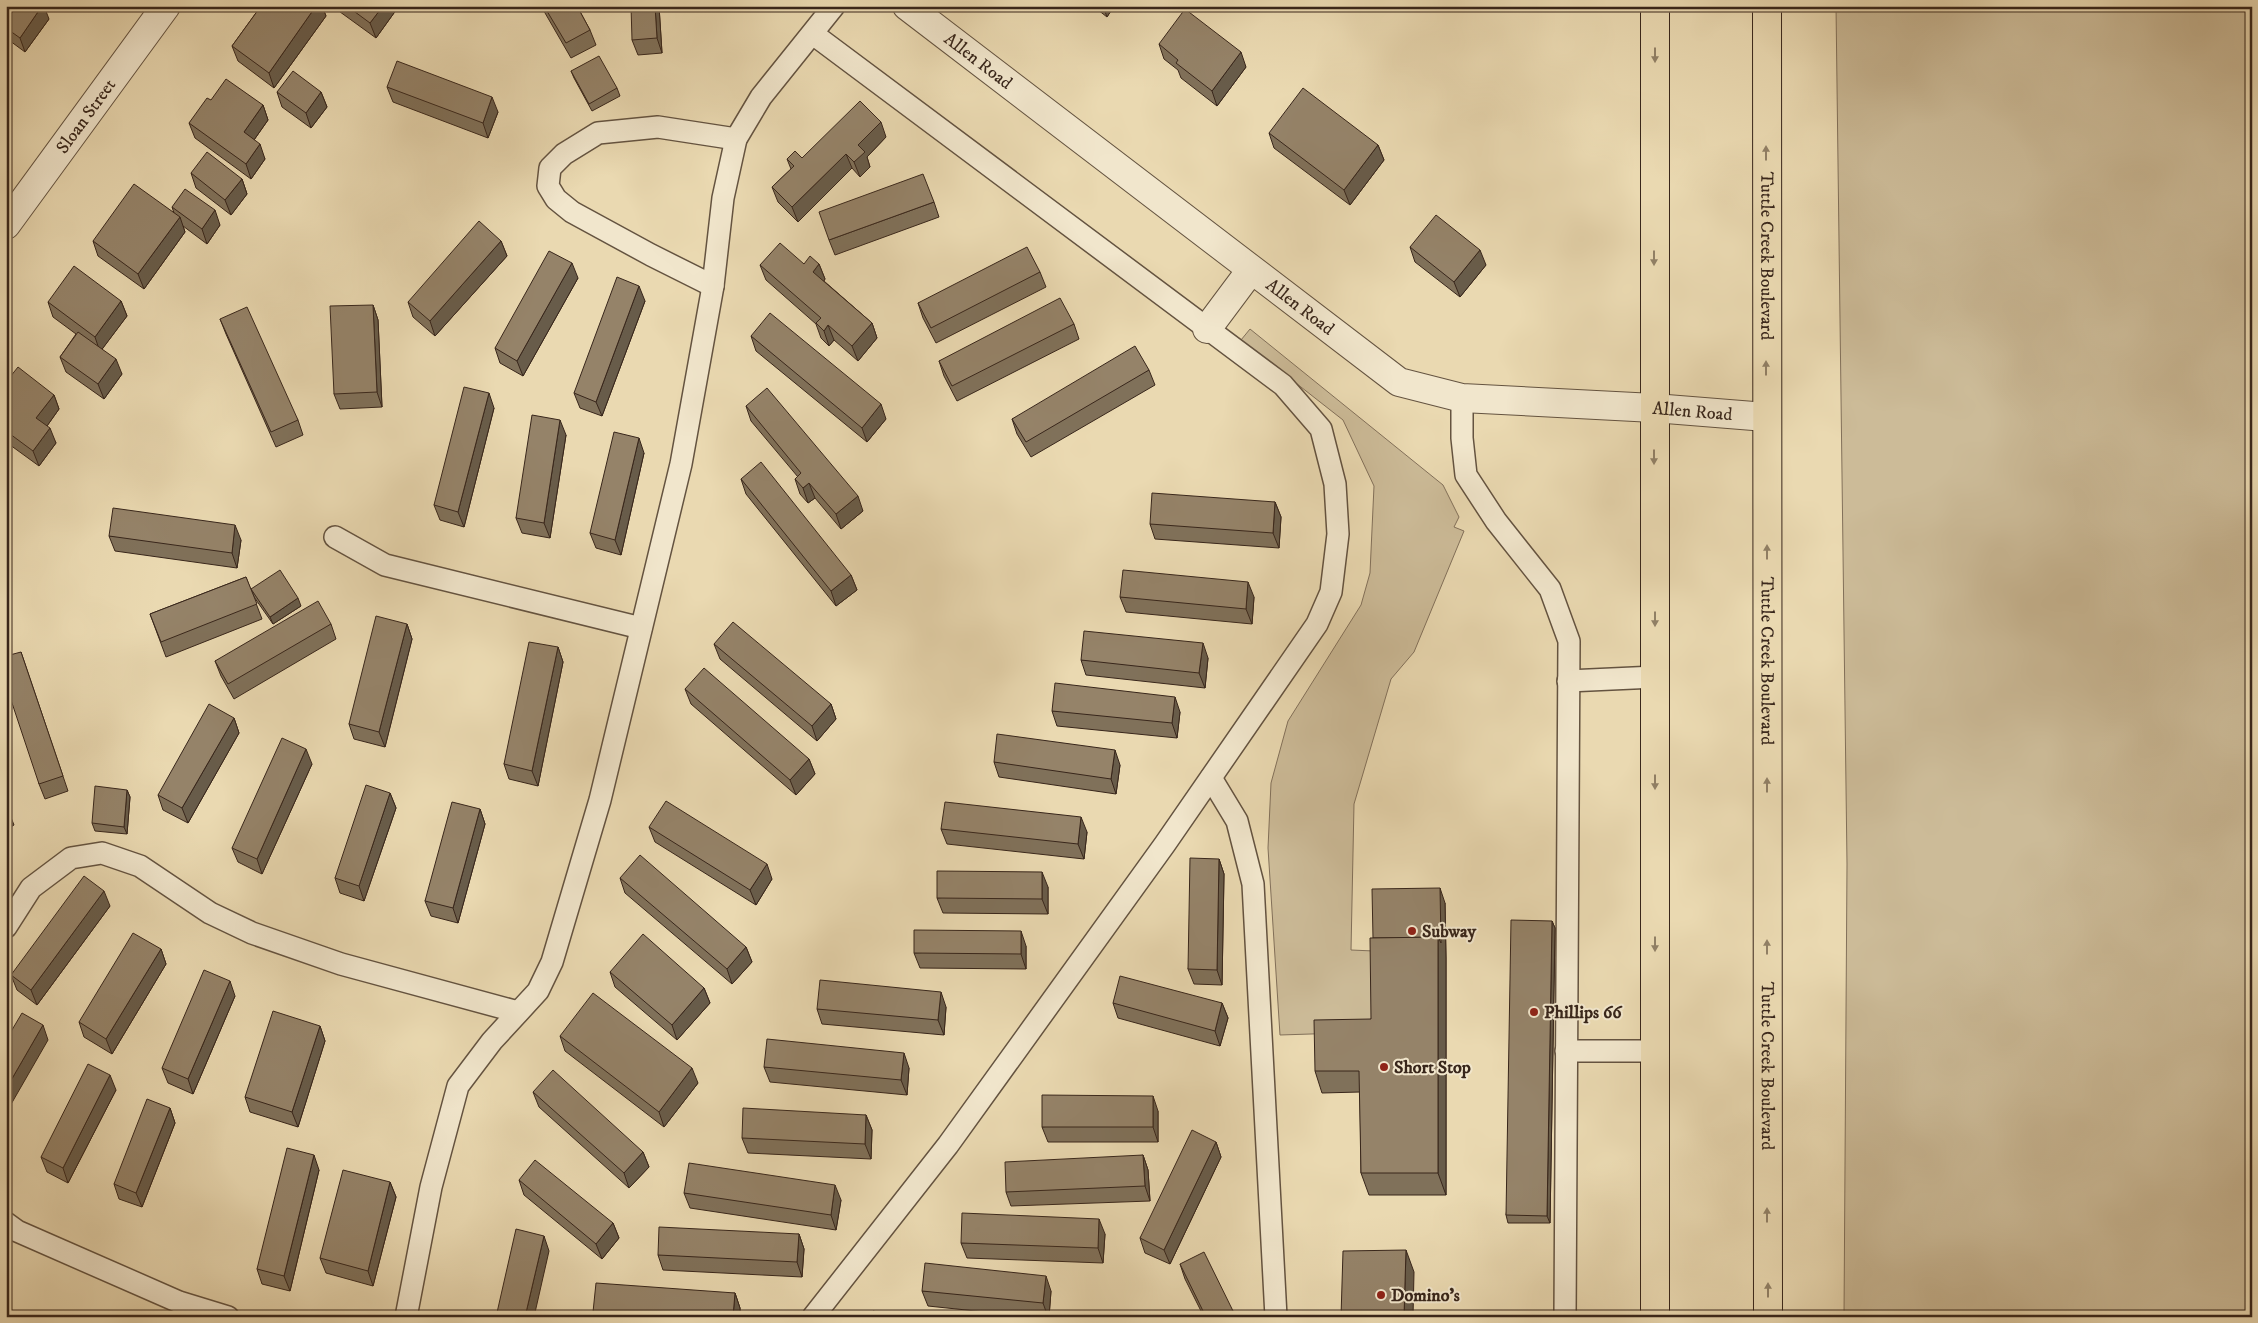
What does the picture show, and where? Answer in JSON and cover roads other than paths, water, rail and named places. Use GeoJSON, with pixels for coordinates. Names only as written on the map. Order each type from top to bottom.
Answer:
{"type":"FeatureCollection","features":[{"type":"Feature","properties":{"kind":"highway"},"geometry":{"type":"LineString","coordinates":[[1655,6],[1655,1317]]}},
{"type":"Feature","properties":{"kind":"highway","name":"Tuttle Creek Boulevard"},"geometry":{"type":"LineString","coordinates":[[1766,6],[1768,1317]]}},
{"type":"Feature","properties":{"kind":"street","name":"Sloan Street"},"geometry":{"type":"LineString","coordinates":[[6,225],[166,6]]}},
{"type":"Feature","properties":{"kind":"street","name":"Allen Road"},"geometry":{"type":"LineString","coordinates":[[907,6],[1400,382],[1462,398],[1654,408],[1766,417]]}},
{"type":"Feature","properties":{"kind":"street"},"geometry":{"type":"LineString","coordinates":[[1207,329],[1251,270]]}},
{"type":"Feature","properties":{"kind":"lane"},"geometry":{"type":"LineString","coordinates":[[406,1317],[431,1187],[458,1086],[492,1041],[538,990],[552,962],[600,800],[681,464],[713,286],[723,198],[736,139],[761,97],[834,6]]}},
{"type":"Feature","properties":{"kind":"lane"},"geometry":{"type":"LineString","coordinates":[[813,34],[1283,385],[1321,429],[1335,484],[1338,534],[1332,592],[1317,624],[1211,778],[948,1145],[813,1317]]}},
{"type":"Feature","properties":{"kind":"lane"},"geometry":{"type":"LineString","coordinates":[[713,286],[572,212],[556,199],[548,186],[550,168],[564,154],[598,133],[658,127],[736,139]]}},
{"type":"Feature","properties":{"kind":"lane"},"geometry":{"type":"LineString","coordinates":[[1462,398],[1462,438],[1466,476],[1496,521],[1550,588],[1569,641],[1565,1317]]}},
{"type":"Feature","properties":{"kind":"lane"},"geometry":{"type":"LineString","coordinates":[[335,537],[385,566],[641,628]]}},
{"type":"Feature","properties":{"kind":"lane"},"geometry":{"type":"LineString","coordinates":[[1568,681],[1655,676]]}},
{"type":"Feature","properties":{"kind":"lane"},"geometry":{"type":"LineString","coordinates":[[1211,778],[1237,821],[1253,884],[1276,1317]]}},
{"type":"Feature","properties":{"kind":"lane"},"geometry":{"type":"LineString","coordinates":[[6,927],[31,888],[71,858],[102,853],[140,866],[210,914],[252,933],[341,964],[518,1012]]}},
{"type":"Feature","properties":{"kind":"lane"},"geometry":{"type":"LineString","coordinates":[[1566,1052],[1655,1051]]}},
{"type":"Feature","properties":{"kind":"lane"},"geometry":{"type":"LineString","coordinates":[[6,1223],[17,1231],[178,1302],[228,1317]]}},
{"type":"Feature","properties":{"kind":"place","name":"Subway"},"geometry":{"type":"Point","coordinates":[1412,931]}},
{"type":"Feature","properties":{"kind":"place","name":"Phillips 66"},"geometry":{"type":"Point","coordinates":[1534,1012]}},
{"type":"Feature","properties":{"kind":"place","name":"Short Stop"},"geometry":{"type":"Point","coordinates":[1384,1067]}},
{"type":"Feature","properties":{"kind":"place","name":"Domino's"},"geometry":{"type":"Point","coordinates":[1381,1295]}}]}
